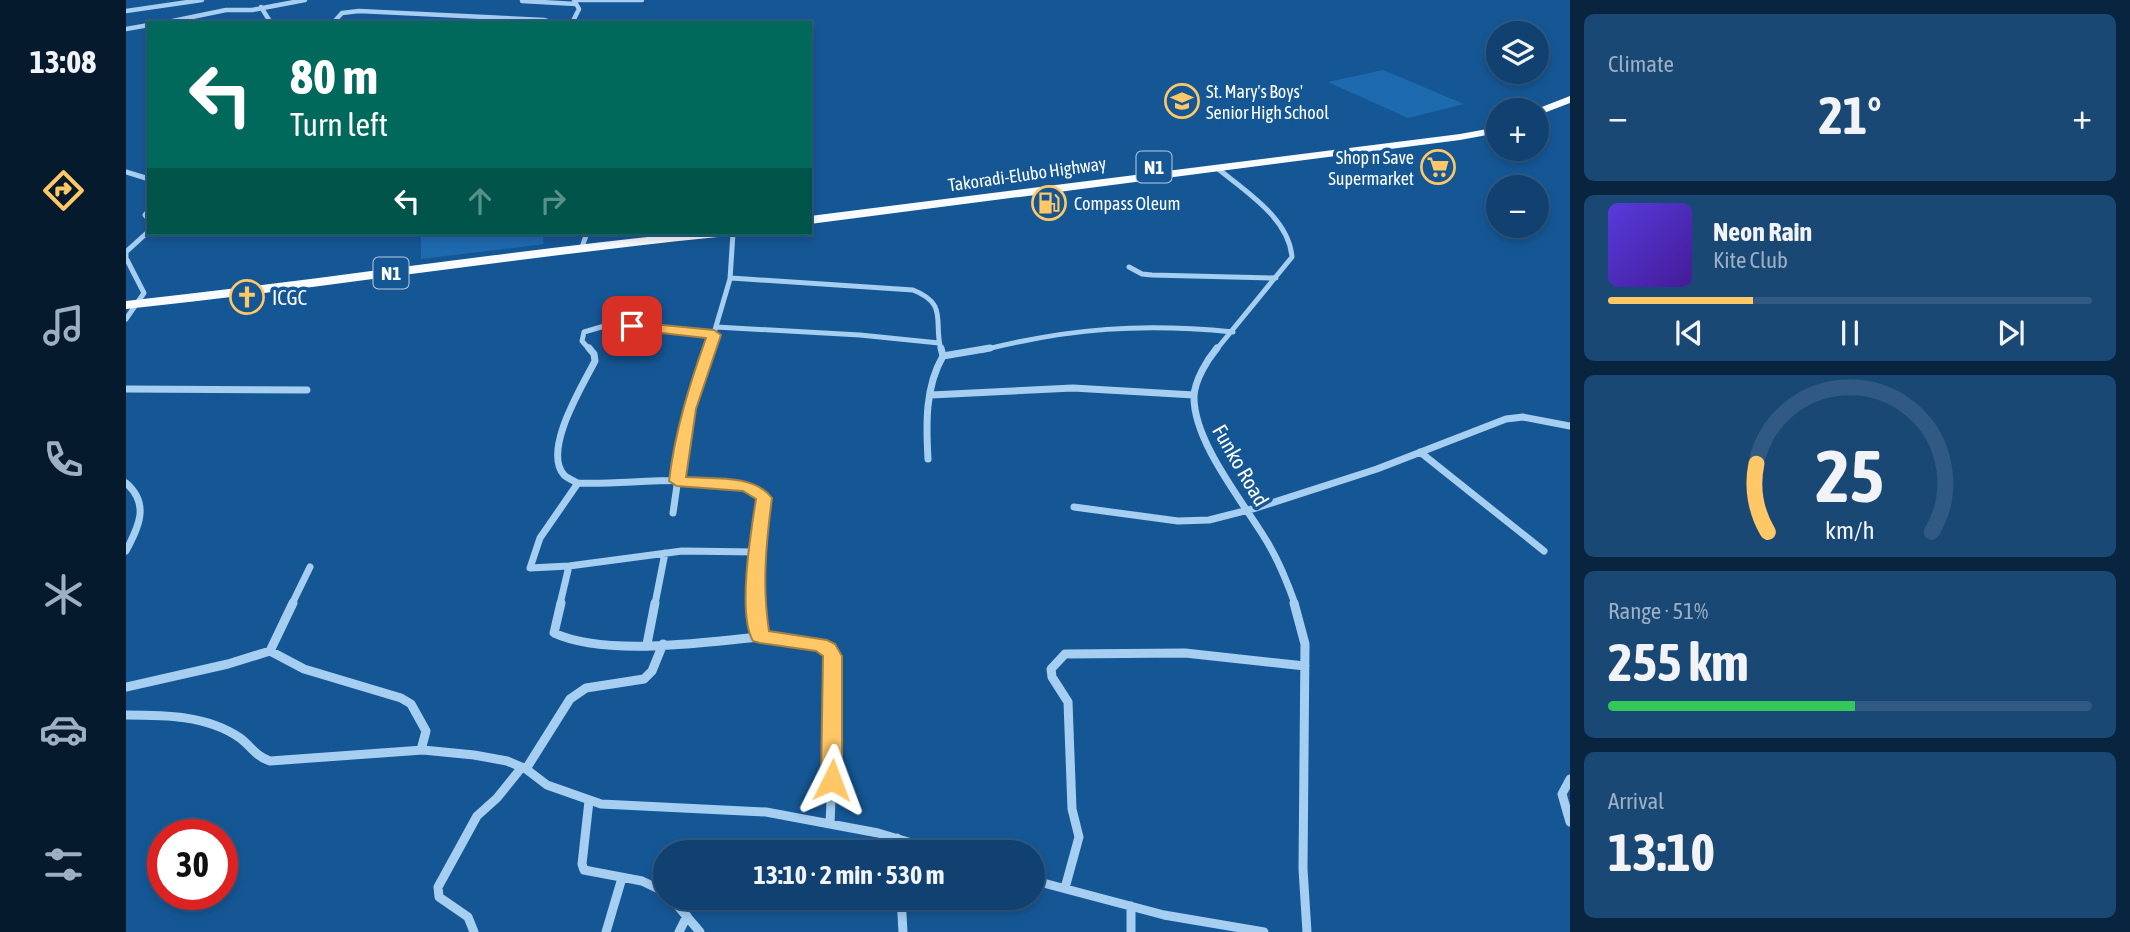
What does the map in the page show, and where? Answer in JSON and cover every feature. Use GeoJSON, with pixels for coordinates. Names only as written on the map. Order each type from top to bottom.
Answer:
{"type":"FeatureCollection","features":[{"type":"Feature","properties":{"kind":"highway"},"geometry":{"type":"LineString","coordinates":[[1549,108],[1570,99]]}},
{"type":"Feature","properties":{"kind":"highway"},"geometry":{"type":"LineString","coordinates":[[1549,117],[1570,110]]}},
{"type":"Feature","properties":{"kind":"highway","name":"Takoradi-Elubo Highway"},"geometry":{"type":"LineString","coordinates":[[812,211],[1486,124]]}},
{"type":"Feature","properties":{"kind":"highway","name":"Takoradi-Elubo Highway"},"geometry":{"type":"LineString","coordinates":[[812,220],[1486,132]]}},
{"type":"Feature","properties":{"kind":"highway","name":"N1"},"geometry":{"type":"LineString","coordinates":[[655,239],[666,235]]}},
{"type":"Feature","properties":{"kind":"highway","name":"N1"},"geometry":{"type":"LineString","coordinates":[[132,304],[697,235]]}},
{"type":"Feature","properties":{"kind":"street"},"geometry":{"type":"LineString","coordinates":[[126,11],[202,0]]}},
{"type":"Feature","properties":{"kind":"street"},"geometry":{"type":"LineString","coordinates":[[173,21],[226,10],[261,8],[305,0]]}},
{"type":"Feature","properties":{"kind":"street"},"geometry":{"type":"LineString","coordinates":[[522,1],[642,0]]}},
{"type":"Feature","properties":{"kind":"street"},"geometry":{"type":"LineString","coordinates":[[573,21],[579,9],[575,2]]}},
{"type":"Feature","properties":{"kind":"street"},"geometry":{"type":"LineString","coordinates":[[261,8],[270,21]]}},
{"type":"Feature","properties":{"kind":"street"},"geometry":{"type":"LineString","coordinates":[[335,21],[341,13],[359,10],[547,21]]}},
{"type":"Feature","properties":{"kind":"street"},"geometry":{"type":"LineString","coordinates":[[126,29],[147,25]]}},
{"type":"Feature","properties":{"kind":"street"},"geometry":{"type":"LineString","coordinates":[[931,395],[1073,388],[1194,395],[1207,362],[1292,257],[1291,242],[1265,210],[1217,167]]}},
{"type":"Feature","properties":{"kind":"street"},"geometry":{"type":"LineString","coordinates":[[126,172],[147,178]]}},
{"type":"Feature","properties":{"kind":"street"},"geometry":{"type":"LineString","coordinates":[[126,319],[132,304],[142,298],[144,289],[126,258],[126,252],[147,233]]}},
{"type":"Feature","properties":{"kind":"street"},"geometry":{"type":"LineString","coordinates":[[582,247],[586,235]]}},
{"type":"Feature","properties":{"kind":"street"},"geometry":{"type":"LineString","coordinates":[[673,513],[681,443],[689,409],[732,278],[733,235]]}},
{"type":"Feature","properties":{"kind":"street"},"geometry":{"type":"LineString","coordinates":[[1129,267],[1142,274],[1152,275],[1276,278]]}},
{"type":"Feature","properties":{"kind":"street"},"geometry":{"type":"LineString","coordinates":[[732,278],[921,292],[939,309],[939,343],[943,356],[934,373],[926,432],[928,459]]}},
{"type":"Feature","properties":{"kind":"street"},"geometry":{"type":"LineString","coordinates":[[760,637],[756,608],[757,552],[764,498],[760,492],[743,486],[677,481],[578,483],[564,478],[557,462],[564,422],[595,361],[594,354],[582,341],[584,332],[608,325],[622,325],[860,335],[939,343]]}},
{"type":"Feature","properties":{"kind":"street"},"geometry":{"type":"LineString","coordinates":[[943,356],[961,355],[1046,335],[1107,328],[1182,328],[1233,332]]}},
{"type":"Feature","properties":{"kind":"street"},"geometry":{"type":"LineString","coordinates":[[126,389],[307,390]]}},
{"type":"Feature","properties":{"kind":"street","name":"Funko Road"},"geometry":{"type":"LineString","coordinates":[[1194,395],[1199,427],[1245,510],[1269,545],[1299,615],[1305,645],[1303,869],[1307,932]]}},
{"type":"Feature","properties":{"kind":"street"},"geometry":{"type":"LineString","coordinates":[[1074,507],[1178,521],[1209,520],[1365,473],[1514,417],[1570,426]]}},
{"type":"Feature","properties":{"kind":"street"},"geometry":{"type":"LineString","coordinates":[[1420,452],[1544,551]]}},
{"type":"Feature","properties":{"kind":"street"},"geometry":{"type":"LineString","coordinates":[[126,483],[136,489],[142,511],[141,523],[126,551]]}},
{"type":"Feature","properties":{"kind":"street"},"geometry":{"type":"LineString","coordinates":[[578,483],[549,523],[529,564],[530,568],[569,566],[665,553],[757,552]]}},
{"type":"Feature","properties":{"kind":"street"},"geometry":{"type":"LineString","coordinates":[[647,644],[665,553]]}},
{"type":"Feature","properties":{"kind":"street"},"geometry":{"type":"LineString","coordinates":[[569,566],[554,633],[568,640],[663,644],[760,637],[820,645],[828,649],[832,656],[834,728],[830,824]]}},
{"type":"Feature","properties":{"kind":"street"},"geometry":{"type":"LineString","coordinates":[[270,651],[310,567]]}},
{"type":"Feature","properties":{"kind":"street"},"geometry":{"type":"LineString","coordinates":[[474,932],[468,917],[439,897],[438,887],[477,816],[524,768],[577,693],[600,685],[630,684],[642,680],[650,675],[663,644]]}},
{"type":"Feature","properties":{"kind":"street"},"geometry":{"type":"LineString","coordinates":[[126,687],[228,664],[270,651],[304,669],[401,698],[411,704],[426,731],[421,750]]}},
{"type":"Feature","properties":{"kind":"street"},"geometry":{"type":"LineString","coordinates":[[1065,888],[1079,837],[1072,809],[1068,702],[1052,677],[1051,669],[1065,654],[1185,653],[1305,666]]}},
{"type":"Feature","properties":{"kind":"street"},"geometry":{"type":"LineString","coordinates":[[126,715],[178,715],[219,728],[240,738],[258,757],[270,761],[421,750],[474,755],[507,761],[524,768],[547,785],[589,801],[613,806],[755,810],[903,840]]}},
{"type":"Feature","properties":{"kind":"street"},"geometry":{"type":"LineString","coordinates":[[1570,779],[1562,786],[1560,795],[1570,822]]}},
{"type":"Feature","properties":{"kind":"street"},"geometry":{"type":"LineString","coordinates":[[589,801],[582,864],[584,870],[653,885]]}},
{"type":"Feature","properties":{"kind":"street"},"geometry":{"type":"LineString","coordinates":[[606,932],[622,878]]}},
{"type":"Feature","properties":{"kind":"street"},"geometry":{"type":"LineString","coordinates":[[1045,883],[1198,922],[1264,932]]}},
{"type":"Feature","properties":{"kind":"street"},"geometry":{"type":"LineString","coordinates":[[1131,906],[1131,932]]}},
{"type":"Feature","properties":{"kind":"street"},"geometry":{"type":"LineString","coordinates":[[682,910],[700,932]]}},
{"type":"Feature","properties":{"kind":"street"},"geometry":{"type":"LineString","coordinates":[[902,910],[903,932]]}},
{"type":"Feature","properties":{"kind":"street"},"geometry":{"type":"LineString","coordinates":[[678,932],[687,916]]}},
{"type":"Feature","properties":{"kind":"shaded area"},"geometry":{"type":"Polygon","coordinates":[[[1383,70],[1464,104],[1408,118],[1328,82],[1383,70]]]}},
{"type":"Feature","properties":{"kind":"shaded area"},"geometry":{"type":"Polygon","coordinates":[[[421,235],[542,235],[544,244],[421,259],[421,235]]]}},
{"type":"Feature","properties":{"kind":"place","name":"St. Mary's Boys' Senior High School"},"geometry":{"type":"Point","coordinates":[1182,101]}},
{"type":"Feature","properties":{"kind":"place","name":"Shop n Save Supermarket"},"geometry":{"type":"Point","coordinates":[1438,167]}},
{"type":"Feature","properties":{"kind":"place","name":"Compass Oleum"},"geometry":{"type":"Point","coordinates":[1049,203]}},
{"type":"Feature","properties":{"kind":"place","name":"ICGC"},"geometry":{"type":"Point","coordinates":[247,297]}},
{"type":"Feature","properties":{"kind":"route"},"geometry":{"type":"LineString","coordinates":[[632,326],[714,335],[689,409],[681,443],[677,481],[743,486],[760,492],[764,498],[757,552],[756,608],[760,637],[820,645],[828,649],[832,656],[832,780]]}}]}
